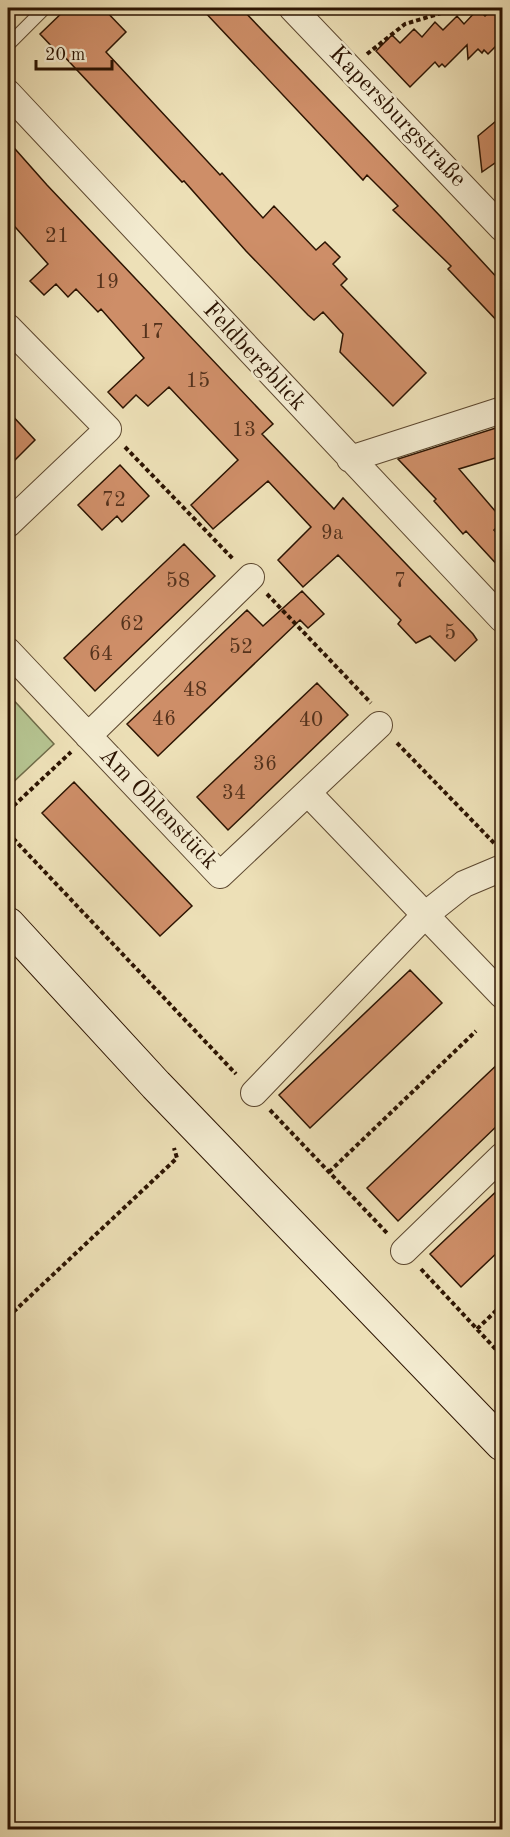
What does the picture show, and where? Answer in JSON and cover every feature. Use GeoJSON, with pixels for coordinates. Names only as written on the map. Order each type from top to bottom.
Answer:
{"type":"FeatureCollection","features":[{"type":"Feature","properties":{"kind":"main road"},"geometry":{"type":"LineString","coordinates":[[8,924],[156,1085],[502,1444]]}},
{"type":"Feature","properties":{"kind":"street","name":"Kapersburgstraße"},"geometry":{"type":"LineString","coordinates":[[292,8],[502,228]]}},
{"type":"Feature","properties":{"kind":"street","name":"Feldbergblick"},"geometry":{"type":"LineString","coordinates":[[8,93],[502,619]]}},
{"type":"Feature","properties":{"kind":"street"},"geometry":{"type":"LineString","coordinates":[[8,327],[108,429],[8,524]]}},
{"type":"Feature","properties":{"kind":"street"},"geometry":{"type":"LineString","coordinates":[[350,459],[502,410]]}},
{"type":"Feature","properties":{"kind":"street","name":"Am Ohlenstück"},"geometry":{"type":"LineString","coordinates":[[88,736],[250,577]]}},
{"type":"Feature","properties":{"kind":"street","name":"Am Ohlenstück"},"geometry":{"type":"LineString","coordinates":[[8,651],[220,875],[379,724]]}},
{"type":"Feature","properties":{"kind":"street"},"geometry":{"type":"LineString","coordinates":[[308,793],[502,995]]}},
{"type":"Feature","properties":{"kind":"street"},"geometry":{"type":"LineString","coordinates":[[254,1094],[425,915],[464,884],[501,859]]}},
{"type":"Feature","properties":{"kind":"street"},"geometry":{"type":"LineString","coordinates":[[404,1251],[502,1156]]}},
{"type":"Feature","properties":{"kind":"lane"},"geometry":{"type":"LineString","coordinates":[[8,45],[45,8]]}},
{"type":"Feature","properties":{"kind":"path"},"geometry":{"type":"LineString","coordinates":[[350,67],[405,24],[458,8]]}},
{"type":"Feature","properties":{"kind":"path"},"geometry":{"type":"LineString","coordinates":[[379,724],[501,859]]}},
{"type":"Feature","properties":{"kind":"path"},"geometry":{"type":"LineString","coordinates":[[8,811],[88,736]]}},
{"type":"Feature","properties":{"kind":"path"},"geometry":{"type":"LineString","coordinates":[[329,1172],[476,1031]]}},
{"type":"Feature","properties":{"kind":"path"},"geometry":{"type":"LineString","coordinates":[[8,1317],[177,1158]]}},
{"type":"Feature","properties":{"kind":"path"},"geometry":{"type":"LineString","coordinates":[[477,1329],[502,1305]]}},
{"type":"Feature","properties":{"kind":"green space"},"geometry":{"type":"Polygon","coordinates":[[[8,694],[54,744],[8,787],[8,694]]]}},
{"type":"Feature","properties":{"kind":"building"},"geometry":{"type":"Polygon","coordinates":[[[67,8],[103,8],[126,32],[106,52],[220,175],[222,173],[263,218],[274,206],[316,250],[325,242],[340,257],[333,264],[347,279],[341,285],[426,373],[393,406],[340,352],[343,334],[323,312],[314,320],[308,315],[246,251],[184,181],[182,182],[60,52],[58,53],[40,34],[67,8]]]}},
{"type":"Feature","properties":{"kind":"building"},"geometry":{"type":"Polygon","coordinates":[[[201,8],[241,8],[441,217],[502,283],[502,326],[448,269],[451,266],[393,210],[398,206],[367,175],[363,180],[201,8]]]}},
{"type":"Feature","properties":{"kind":"building"},"geometry":{"type":"Polygon","coordinates":[[[495,8],[502,8],[502,40],[488,54],[478,49],[468,59],[467,45],[445,67],[442,64],[439,67],[435,62],[410,87],[376,51],[392,35],[400,43],[414,29],[422,37],[435,22],[443,30],[457,16],[464,24],[478,9],[485,16],[495,8]]]}},
{"type":"Feature","properties":{"kind":"building"},"geometry":{"type":"Polygon","coordinates":[[[502,116],[502,158],[482,172],[478,136],[502,116]]]}},
{"type":"Feature","properties":{"kind":"building"},"geometry":{"type":"Polygon","coordinates":[[[8,141],[273,424],[262,434],[334,509],[343,498],[473,634],[477,640],[455,661],[430,636],[416,643],[398,624],[401,620],[338,555],[303,587],[278,560],[311,527],[268,481],[213,529],[191,505],[238,460],[169,387],[148,406],[136,395],[123,408],[108,392],[144,358],[101,309],[98,312],[76,289],[68,297],[56,284],[44,295],[30,281],[48,264],[8,219],[8,141]]]}},
{"type":"Feature","properties":{"kind":"building"},"geometry":{"type":"Polygon","coordinates":[[[8,411],[35,440],[8,467],[8,411]]]}},
{"type":"Feature","properties":{"kind":"building"},"geometry":{"type":"Polygon","coordinates":[[[502,426],[502,456],[459,469],[502,519],[494,530],[502,540],[502,570],[466,531],[463,534],[434,501],[436,499],[398,459],[502,426]]]}},
{"type":"Feature","properties":{"kind":"building"},"geometry":{"type":"Polygon","coordinates":[[[120,465],[149,496],[122,522],[117,516],[102,530],[78,505],[120,465]]]}},
{"type":"Feature","properties":{"kind":"building"},"geometry":{"type":"Polygon","coordinates":[[[184,544],[215,576],[95,691],[64,658],[184,544]]]}},
{"type":"Feature","properties":{"kind":"building"},"geometry":{"type":"Polygon","coordinates":[[[302,591],[324,614],[308,628],[300,620],[158,756],[127,724],[247,610],[263,626],[302,591]]]}},
{"type":"Feature","properties":{"kind":"building"},"geometry":{"type":"Polygon","coordinates":[[[317,683],[348,715],[228,830],[197,797],[317,683]]]}},
{"type":"Feature","properties":{"kind":"building"},"geometry":{"type":"Polygon","coordinates":[[[74,782],[192,906],[160,936],[42,813],[74,782]]]}},
{"type":"Feature","properties":{"kind":"building"},"geometry":{"type":"Polygon","coordinates":[[[410,970],[442,1003],[310,1128],[279,1095],[410,970]]]}},
{"type":"Feature","properties":{"kind":"building"},"geometry":{"type":"Polygon","coordinates":[[[502,1060],[502,1121],[398,1221],[367,1188],[502,1060]]]}},
{"type":"Feature","properties":{"kind":"building"},"geometry":{"type":"Polygon","coordinates":[[[502,1186],[502,1248],[461,1287],[430,1254],[502,1186]]]}}]}
